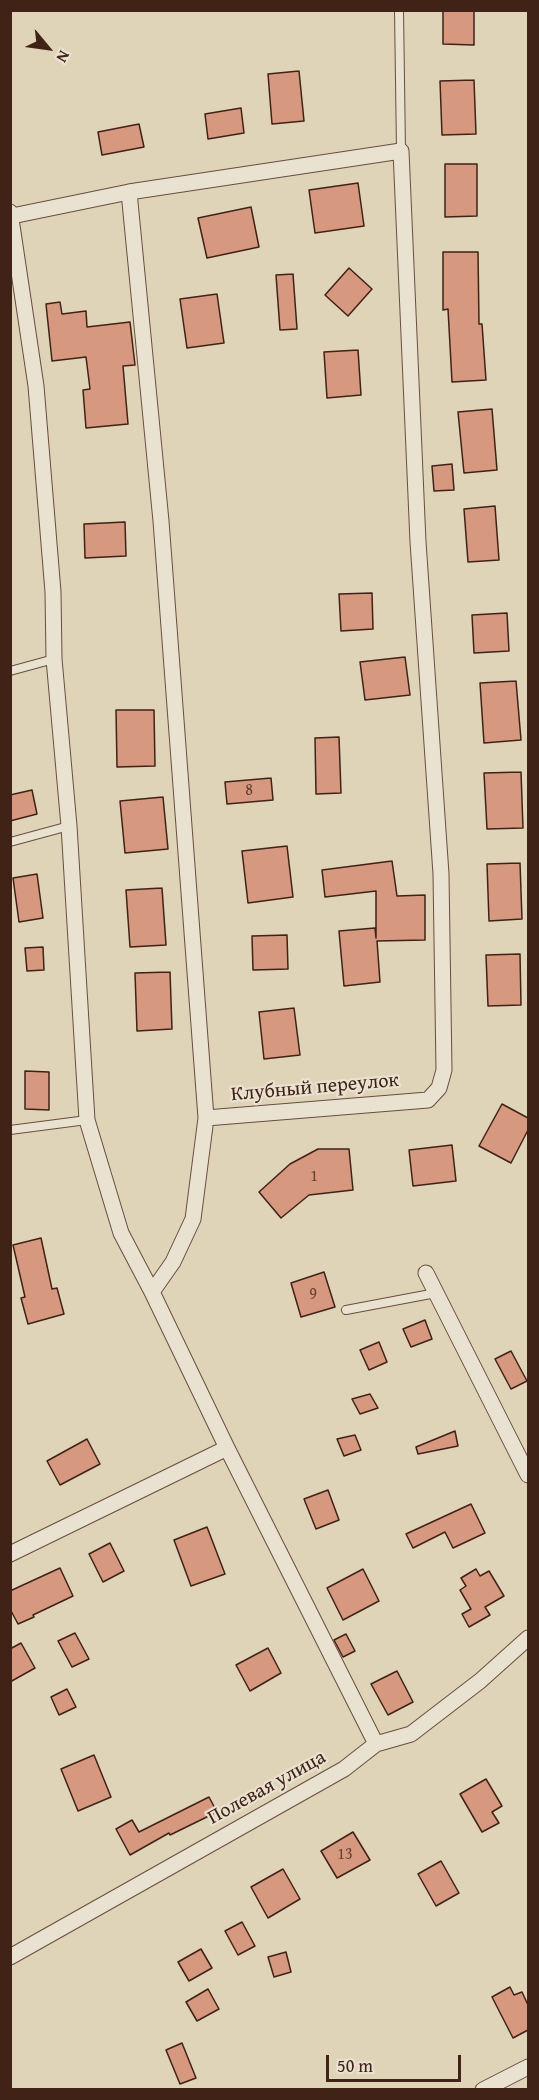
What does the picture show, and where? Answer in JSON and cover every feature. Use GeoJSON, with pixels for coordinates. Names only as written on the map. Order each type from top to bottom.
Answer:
{"type":"FeatureCollection","features":[{"type":"Feature","properties":{"kind":"street"},"geometry":{"type":"LineString","coordinates":[[376,1744],[121,1233],[87,1120],[69,826],[54,659],[53,592],[36,386],[11,214],[129,192],[401,151]]}},
{"type":"Feature","properties":{"kind":"street","name":"Клубный переулок"},"geometry":{"type":"LineString","coordinates":[[206,1118],[428,1100],[439,1088],[444,1070],[441,874],[418,542],[401,151]]}},
{"type":"Feature","properties":{"kind":"street"},"geometry":{"type":"LineString","coordinates":[[129,192],[161,521],[206,1118],[193,1219],[173,1262],[152,1292]]}},
{"type":"Feature","properties":{"kind":"street"},"geometry":{"type":"LineString","coordinates":[[426,1273],[528,1475]]}},
{"type":"Feature","properties":{"kind":"street"},"geometry":{"type":"LineString","coordinates":[[10,1554],[227,1448]]}},
{"type":"Feature","properties":{"kind":"street","name":"Полевая улица"},"geometry":{"type":"LineString","coordinates":[[10,1957],[344,1769],[376,1744],[411,1734],[494,1670],[528,1638]]}},
{"type":"Feature","properties":{"kind":"street"},"geometry":{"type":"LineString","coordinates":[[483,2090],[528,2067]]}},
{"type":"Feature","properties":{"kind":"lane"},"geometry":{"type":"LineString","coordinates":[[399,10],[401,151]]}},
{"type":"Feature","properties":{"kind":"lane"},"geometry":{"type":"LineString","coordinates":[[10,671],[54,659]]}},
{"type":"Feature","properties":{"kind":"lane"},"geometry":{"type":"LineString","coordinates":[[10,842],[69,826]]}},
{"type":"Feature","properties":{"kind":"lane"},"geometry":{"type":"LineString","coordinates":[[10,1130],[87,1120]]}},
{"type":"Feature","properties":{"kind":"lane"},"geometry":{"type":"LineString","coordinates":[[346,1310],[436,1293]]}},
{"type":"Feature","properties":{"kind":"building"},"geometry":{"type":"Polygon","coordinates":[[[443,10],[474,10],[474,45],[443,44],[443,10]]]}},
{"type":"Feature","properties":{"kind":"building"},"geometry":{"type":"Polygon","coordinates":[[[299,71],[304,121],[272,124],[268,74],[299,71]]]}},
{"type":"Feature","properties":{"kind":"building"},"geometry":{"type":"Polygon","coordinates":[[[474,80],[476,134],[442,135],[440,81],[474,80]]]}},
{"type":"Feature","properties":{"kind":"building"},"geometry":{"type":"Polygon","coordinates":[[[241,108],[244,133],[208,139],[205,114],[241,108]]]}},
{"type":"Feature","properties":{"kind":"building"},"geometry":{"type":"Polygon","coordinates":[[[139,124],[144,147],[102,155],[98,132],[139,124]]]}},
{"type":"Feature","properties":{"kind":"building"},"geometry":{"type":"Polygon","coordinates":[[[445,164],[477,164],[477,216],[445,217],[445,164]]]}},
{"type":"Feature","properties":{"kind":"building"},"geometry":{"type":"Polygon","coordinates":[[[358,183],[364,226],[315,233],[309,190],[358,183]]]}},
{"type":"Feature","properties":{"kind":"building"},"geometry":{"type":"Polygon","coordinates":[[[251,207],[259,247],[207,258],[198,218],[251,207]]]}},
{"type":"Feature","properties":{"kind":"building"},"geometry":{"type":"Polygon","coordinates":[[[443,252],[478,252],[479,324],[482,324],[486,380],[452,382],[448,309],[443,310],[443,252]]]}},
{"type":"Feature","properties":{"kind":"building"},"geometry":{"type":"Polygon","coordinates":[[[349,268],[372,289],[348,316],[325,295],[349,268]]]}},
{"type":"Feature","properties":{"kind":"building"},"geometry":{"type":"Polygon","coordinates":[[[293,274],[297,329],[280,330],[276,275],[293,274]]]}},
{"type":"Feature","properties":{"kind":"building"},"geometry":{"type":"Polygon","coordinates":[[[217,294],[224,343],[187,348],[180,299],[217,294]]]}},
{"type":"Feature","properties":{"kind":"building"},"geometry":{"type":"Polygon","coordinates":[[[60,302],[62,314],[86,311],[87,327],[130,322],[135,365],[123,366],[128,424],[86,428],[83,390],[90,389],[86,357],[52,361],[46,304],[60,302]]]}},
{"type":"Feature","properties":{"kind":"building"},"geometry":{"type":"Polygon","coordinates":[[[358,350],[361,395],[327,398],[324,352],[358,350]]]}},
{"type":"Feature","properties":{"kind":"building"},"geometry":{"type":"Polygon","coordinates":[[[492,409],[497,470],[464,473],[458,412],[492,409]]]}},
{"type":"Feature","properties":{"kind":"building"},"geometry":{"type":"Polygon","coordinates":[[[452,464],[454,490],[434,491],[432,466],[452,464]]]}},
{"type":"Feature","properties":{"kind":"building"},"geometry":{"type":"Polygon","coordinates":[[[495,506],[499,560],[468,562],[464,509],[495,506]]]}},
{"type":"Feature","properties":{"kind":"building"},"geometry":{"type":"Polygon","coordinates":[[[125,522],[126,556],[85,558],[84,524],[125,522]]]}},
{"type":"Feature","properties":{"kind":"building"},"geometry":{"type":"Polygon","coordinates":[[[372,593],[373,629],[341,631],[339,594],[372,593]]]}},
{"type":"Feature","properties":{"kind":"building"},"geometry":{"type":"Polygon","coordinates":[[[507,613],[509,651],[474,653],[472,615],[507,613]]]}},
{"type":"Feature","properties":{"kind":"building"},"geometry":{"type":"Polygon","coordinates":[[[405,657],[410,695],[365,700],[360,662],[405,657]]]}},
{"type":"Feature","properties":{"kind":"building"},"geometry":{"type":"Polygon","coordinates":[[[516,681],[521,740],[484,743],[480,683],[516,681]]]}},
{"type":"Feature","properties":{"kind":"building"},"geometry":{"type":"Polygon","coordinates":[[[116,710],[154,710],[155,766],[117,767],[116,710]]]}},
{"type":"Feature","properties":{"kind":"building"},"geometry":{"type":"Polygon","coordinates":[[[339,737],[341,793],[316,794],[315,738],[339,737]]]}},
{"type":"Feature","properties":{"kind":"building"},"geometry":{"type":"Polygon","coordinates":[[[521,772],[523,828],[487,829],[484,773],[521,772]]]}},
{"type":"Feature","properties":{"kind":"building"},"geometry":{"type":"Polygon","coordinates":[[[271,778],[273,800],[227,804],[225,782],[271,778]]]}},
{"type":"Feature","properties":{"kind":"building"},"geometry":{"type":"Polygon","coordinates":[[[32,790],[37,814],[10,821],[10,795],[32,790]]]}},
{"type":"Feature","properties":{"kind":"building"},"geometry":{"type":"Polygon","coordinates":[[[163,797],[168,849],[125,853],[120,801],[163,797]]]}},
{"type":"Feature","properties":{"kind":"building"},"geometry":{"type":"Polygon","coordinates":[[[287,846],[293,897],[248,903],[242,851],[287,846]]]}},
{"type":"Feature","properties":{"kind":"building"},"geometry":{"type":"Polygon","coordinates":[[[392,861],[397,896],[425,895],[425,940],[377,941],[380,982],[344,986],[339,931],[375,928],[376,938],[376,891],[325,897],[322,870],[392,861]]]}},
{"type":"Feature","properties":{"kind":"building"},"geometry":{"type":"Polygon","coordinates":[[[520,863],[522,919],[489,921],[487,864],[520,863]]]}},
{"type":"Feature","properties":{"kind":"building"},"geometry":{"type":"Polygon","coordinates":[[[37,874],[43,918],[19,922],[13,878],[37,874]]]}},
{"type":"Feature","properties":{"kind":"building"},"geometry":{"type":"Polygon","coordinates":[[[162,888],[166,945],[130,947],[126,890],[162,888]]]}},
{"type":"Feature","properties":{"kind":"building"},"geometry":{"type":"Polygon","coordinates":[[[287,935],[288,969],[253,970],[252,936],[287,935]]]}},
{"type":"Feature","properties":{"kind":"building"},"geometry":{"type":"Polygon","coordinates":[[[43,947],[44,970],[27,971],[25,948],[43,947]]]}},
{"type":"Feature","properties":{"kind":"building"},"geometry":{"type":"Polygon","coordinates":[[[520,954],[521,1005],[488,1006],[486,955],[520,954]]]}},
{"type":"Feature","properties":{"kind":"building"},"geometry":{"type":"Polygon","coordinates":[[[170,972],[172,1029],[137,1031],[135,973],[170,972]]]}},
{"type":"Feature","properties":{"kind":"building"},"geometry":{"type":"Polygon","coordinates":[[[294,1008],[300,1055],[264,1059],[259,1012],[294,1008]]]}},
{"type":"Feature","properties":{"kind":"building"},"geometry":{"type":"Polygon","coordinates":[[[25,1071],[49,1072],[49,1110],[25,1109],[25,1071]]]}},
{"type":"Feature","properties":{"kind":"building"},"geometry":{"type":"Polygon","coordinates":[[[502,1104],[528,1118],[528,1130],[511,1163],[479,1146],[502,1104]]]}},
{"type":"Feature","properties":{"kind":"building"},"geometry":{"type":"Polygon","coordinates":[[[452,1145],[456,1181],[413,1186],[409,1150],[452,1145]]]}},
{"type":"Feature","properties":{"kind":"building"},"geometry":{"type":"Polygon","coordinates":[[[318,1149],[349,1149],[353,1190],[309,1195],[281,1218],[259,1192],[290,1164],[318,1149]]]}},
{"type":"Feature","properties":{"kind":"building"},"geometry":{"type":"Polygon","coordinates":[[[41,1238],[52,1289],[57,1288],[64,1314],[28,1324],[21,1298],[25,1297],[13,1245],[41,1238]]]}},
{"type":"Feature","properties":{"kind":"building"},"geometry":{"type":"Polygon","coordinates":[[[324,1272],[335,1307],[301,1317],[291,1283],[324,1272]]]}},
{"type":"Feature","properties":{"kind":"building"},"geometry":{"type":"Polygon","coordinates":[[[425,1320],[432,1339],[411,1347],[403,1329],[425,1320]]]}},
{"type":"Feature","properties":{"kind":"building"},"geometry":{"type":"Polygon","coordinates":[[[379,1342],[387,1362],[369,1370],[360,1350],[379,1342]]]}},
{"type":"Feature","properties":{"kind":"building"},"geometry":{"type":"Polygon","coordinates":[[[511,1351],[527,1381],[511,1389],[495,1359],[511,1351]]]}},
{"type":"Feature","properties":{"kind":"building"},"geometry":{"type":"Polygon","coordinates":[[[370,1394],[378,1408],[360,1414],[352,1399],[370,1394]]]}},
{"type":"Feature","properties":{"kind":"building"},"geometry":{"type":"Polygon","coordinates":[[[455,1431],[458,1446],[418,1454],[416,1447],[455,1431]]]}},
{"type":"Feature","properties":{"kind":"building"},"geometry":{"type":"Polygon","coordinates":[[[355,1435],[361,1450],[344,1456],[337,1439],[355,1435]]]}},
{"type":"Feature","properties":{"kind":"building"},"geometry":{"type":"Polygon","coordinates":[[[87,1439],[100,1464],[60,1485],[47,1461],[87,1439]]]}},
{"type":"Feature","properties":{"kind":"building"},"geometry":{"type":"Polygon","coordinates":[[[328,1490],[339,1520],[316,1529],[304,1499],[328,1490]]]}},
{"type":"Feature","properties":{"kind":"building"},"geometry":{"type":"Polygon","coordinates":[[[471,1504],[485,1533],[453,1548],[445,1532],[413,1548],[406,1534],[471,1504]]]}},
{"type":"Feature","properties":{"kind":"building"},"geometry":{"type":"Polygon","coordinates":[[[207,1527],[225,1574],[191,1586],[174,1540],[207,1527]]]}},
{"type":"Feature","properties":{"kind":"building"},"geometry":{"type":"Polygon","coordinates":[[[110,1543],[124,1571],[103,1582],[89,1554],[110,1543]]]}},
{"type":"Feature","properties":{"kind":"building"},"geometry":{"type":"Polygon","coordinates":[[[60,1568],[73,1596],[18,1624],[10,1609],[10,1591],[60,1568]]]}},
{"type":"Feature","properties":{"kind":"building"},"geometry":{"type":"Polygon","coordinates":[[[363,1569],[379,1601],[343,1620],[327,1588],[363,1569]]]}},
{"type":"Feature","properties":{"kind":"building"},"geometry":{"type":"Polygon","coordinates":[[[476,1569],[480,1576],[489,1571],[504,1596],[485,1607],[490,1615],[469,1627],[462,1614],[471,1609],[460,1590],[466,1586],[461,1578],[476,1569]]]}},
{"type":"Feature","properties":{"kind":"building"},"geometry":{"type":"Polygon","coordinates":[[[75,1633],[89,1659],[72,1667],[58,1641],[75,1633]]]}},
{"type":"Feature","properties":{"kind":"building"},"geometry":{"type":"Polygon","coordinates":[[[346,1634],[355,1651],[343,1657],[334,1640],[346,1634]]]}},
{"type":"Feature","properties":{"kind":"building"},"geometry":{"type":"Polygon","coordinates":[[[21,1643],[35,1668],[10,1682],[10,1649],[21,1643]]]}},
{"type":"Feature","properties":{"kind":"building"},"geometry":{"type":"Polygon","coordinates":[[[268,1648],[281,1673],[250,1691],[236,1665],[268,1648]]]}},
{"type":"Feature","properties":{"kind":"building"},"geometry":{"type":"Polygon","coordinates":[[[397,1671],[413,1702],[388,1715],[371,1684],[397,1671]]]}},
{"type":"Feature","properties":{"kind":"building"},"geometry":{"type":"Polygon","coordinates":[[[67,1689],[76,1707],[59,1715],[51,1697],[67,1689]]]}},
{"type":"Feature","properties":{"kind":"building"},"geometry":{"type":"Polygon","coordinates":[[[94,1755],[111,1797],[78,1811],[61,1769],[94,1755]]]}},
{"type":"Feature","properties":{"kind":"building"},"geometry":{"type":"Polygon","coordinates":[[[486,1779],[502,1806],[492,1812],[499,1823],[482,1832],[460,1794],[486,1779]]]}},
{"type":"Feature","properties":{"kind":"building"},"geometry":{"type":"Polygon","coordinates":[[[209,1797],[217,1812],[170,1835],[169,1833],[130,1855],[116,1829],[132,1820],[139,1832],[209,1797]]]}},
{"type":"Feature","properties":{"kind":"building"},"geometry":{"type":"Polygon","coordinates":[[[353,1832],[370,1860],[337,1878],[321,1851],[353,1832]]]}},
{"type":"Feature","properties":{"kind":"building"},"geometry":{"type":"Polygon","coordinates":[[[441,1861],[459,1893],[436,1906],[418,1874],[441,1861]]]}},
{"type":"Feature","properties":{"kind":"building"},"geometry":{"type":"Polygon","coordinates":[[[283,1869],[300,1899],[268,1918],[251,1887],[283,1869]]]}},
{"type":"Feature","properties":{"kind":"building"},"geometry":{"type":"Polygon","coordinates":[[[242,1922],[255,1946],[238,1955],[225,1931],[242,1922]]]}},
{"type":"Feature","properties":{"kind":"building"},"geometry":{"type":"Polygon","coordinates":[[[201,1949],[212,1968],[189,1981],[178,1962],[201,1949]]]}},
{"type":"Feature","properties":{"kind":"building"},"geometry":{"type":"Polygon","coordinates":[[[286,1952],[291,1972],[274,1977],[268,1957],[286,1952]]]}},
{"type":"Feature","properties":{"kind":"building"},"geometry":{"type":"Polygon","coordinates":[[[510,1987],[514,1995],[522,1992],[528,2005],[528,2030],[513,2038],[492,1997],[510,1987]]]}},
{"type":"Feature","properties":{"kind":"building"},"geometry":{"type":"Polygon","coordinates":[[[208,1989],[219,2009],[197,2021],[186,2002],[208,1989]]]}},
{"type":"Feature","properties":{"kind":"building"},"geometry":{"type":"Polygon","coordinates":[[[182,2043],[196,2078],[180,2084],[166,2050],[182,2043]]]}}]}
